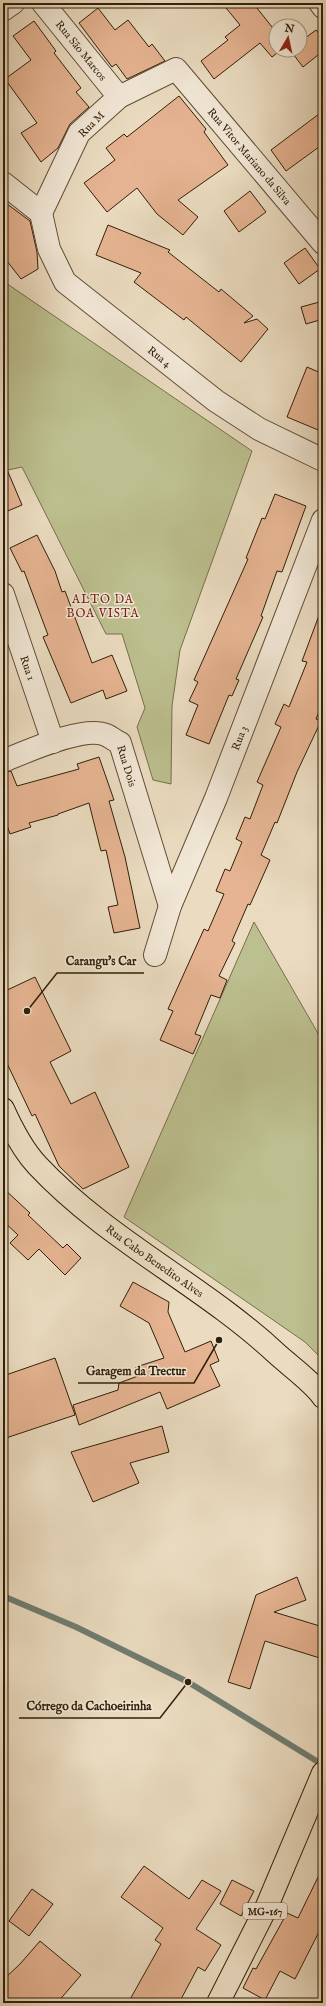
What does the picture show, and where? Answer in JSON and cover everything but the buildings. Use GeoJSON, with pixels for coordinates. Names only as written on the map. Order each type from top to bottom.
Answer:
{"type":"FeatureCollection","features":[{"type":"Feature","properties":{"kind":"main road","name":"Rua Cabo Benedito Alves"},"geometry":{"type":"LineString","coordinates":[[3,1109],[15,1135],[36,1165],[65,1192],[120,1236],[261,1338],[323,1397]]}},
{"type":"Feature","properties":{"kind":"main road","name":"MG-167"},"geometry":{"type":"LineString","coordinates":[[218,2003],[267,1906],[323,1773]]}},
{"type":"Feature","properties":{"kind":"street"},"geometry":{"type":"LineString","coordinates":[[3,10],[13,3]]}},
{"type":"Feature","properties":{"kind":"street","name":"Rua São Marcos"},"geometry":{"type":"LineString","coordinates":[[43,3],[119,97]]}},
{"type":"Feature","properties":{"kind":"street"},"geometry":{"type":"LineString","coordinates":[[320,3],[323,7]]}},
{"type":"Feature","properties":{"kind":"street","name":"Rua M"},"geometry":{"type":"LineString","coordinates":[[41,213],[79,133],[119,97],[176,69]]}},
{"type":"Feature","properties":{"kind":"street","name":"Rua Vitor Mariano da Silva"},"geometry":{"type":"LineString","coordinates":[[176,69],[323,243]]}},
{"type":"Feature","properties":{"kind":"street"},"geometry":{"type":"LineString","coordinates":[[3,183],[41,213]]}},
{"type":"Feature","properties":{"kind":"street","name":"Rua 4"},"geometry":{"type":"LineString","coordinates":[[41,213],[49,249],[65,282],[216,401],[259,429],[323,460]]}},
{"type":"Feature","properties":{"kind":"street","name":"Rua 3"},"geometry":{"type":"LineString","coordinates":[[154,955],[170,906],[216,798],[323,520]]}},
{"type":"Feature","properties":{"kind":"street","name":"Rua 1"},"geometry":{"type":"LineString","coordinates":[[3,594],[53,742]]}},
{"type":"Feature","properties":{"kind":"street","name":"Rua Dois"},"geometry":{"type":"LineString","coordinates":[[3,761],[53,742],[89,733],[106,735],[120,743],[170,906]]}},
{"type":"Feature","properties":{"kind":"green space"},"geometry":{"type":"Polygon","coordinates":[[[3,281],[252,451],[180,650],[172,706],[171,784],[153,780],[137,727],[145,708],[122,634],[106,634],[22,467],[3,471],[3,281]]]}},
{"type":"Feature","properties":{"kind":"green space"},"geometry":{"type":"Polygon","coordinates":[[[254,922],[323,1042],[323,1360],[305,1342],[124,1217],[254,922]]]}},
{"type":"Feature","properties":{"kind":"waterway"},"geometry":{"type":"LineString","coordinates":[[3,1596],[76,1627],[188,1682],[323,1765]]}},
{"type":"Feature","properties":{"kind":"place","name":"Carangu's Car"},"geometry":{"type":"Point","coordinates":[27,1011]}},
{"type":"Feature","properties":{"kind":"place","name":"Garagem da Trectur"},"geometry":{"type":"Point","coordinates":[219,1340]}},
{"type":"Feature","properties":{"kind":"place","name":"Córrego da Cachoeirinha"},"geometry":{"type":"Point","coordinates":[188,1682]}},
{"type":"Feature","properties":{"kind":"district","name":"ALTO DA BOA VISTA"},"geometry":{"type":"Point","coordinates":[103,606]}}]}
